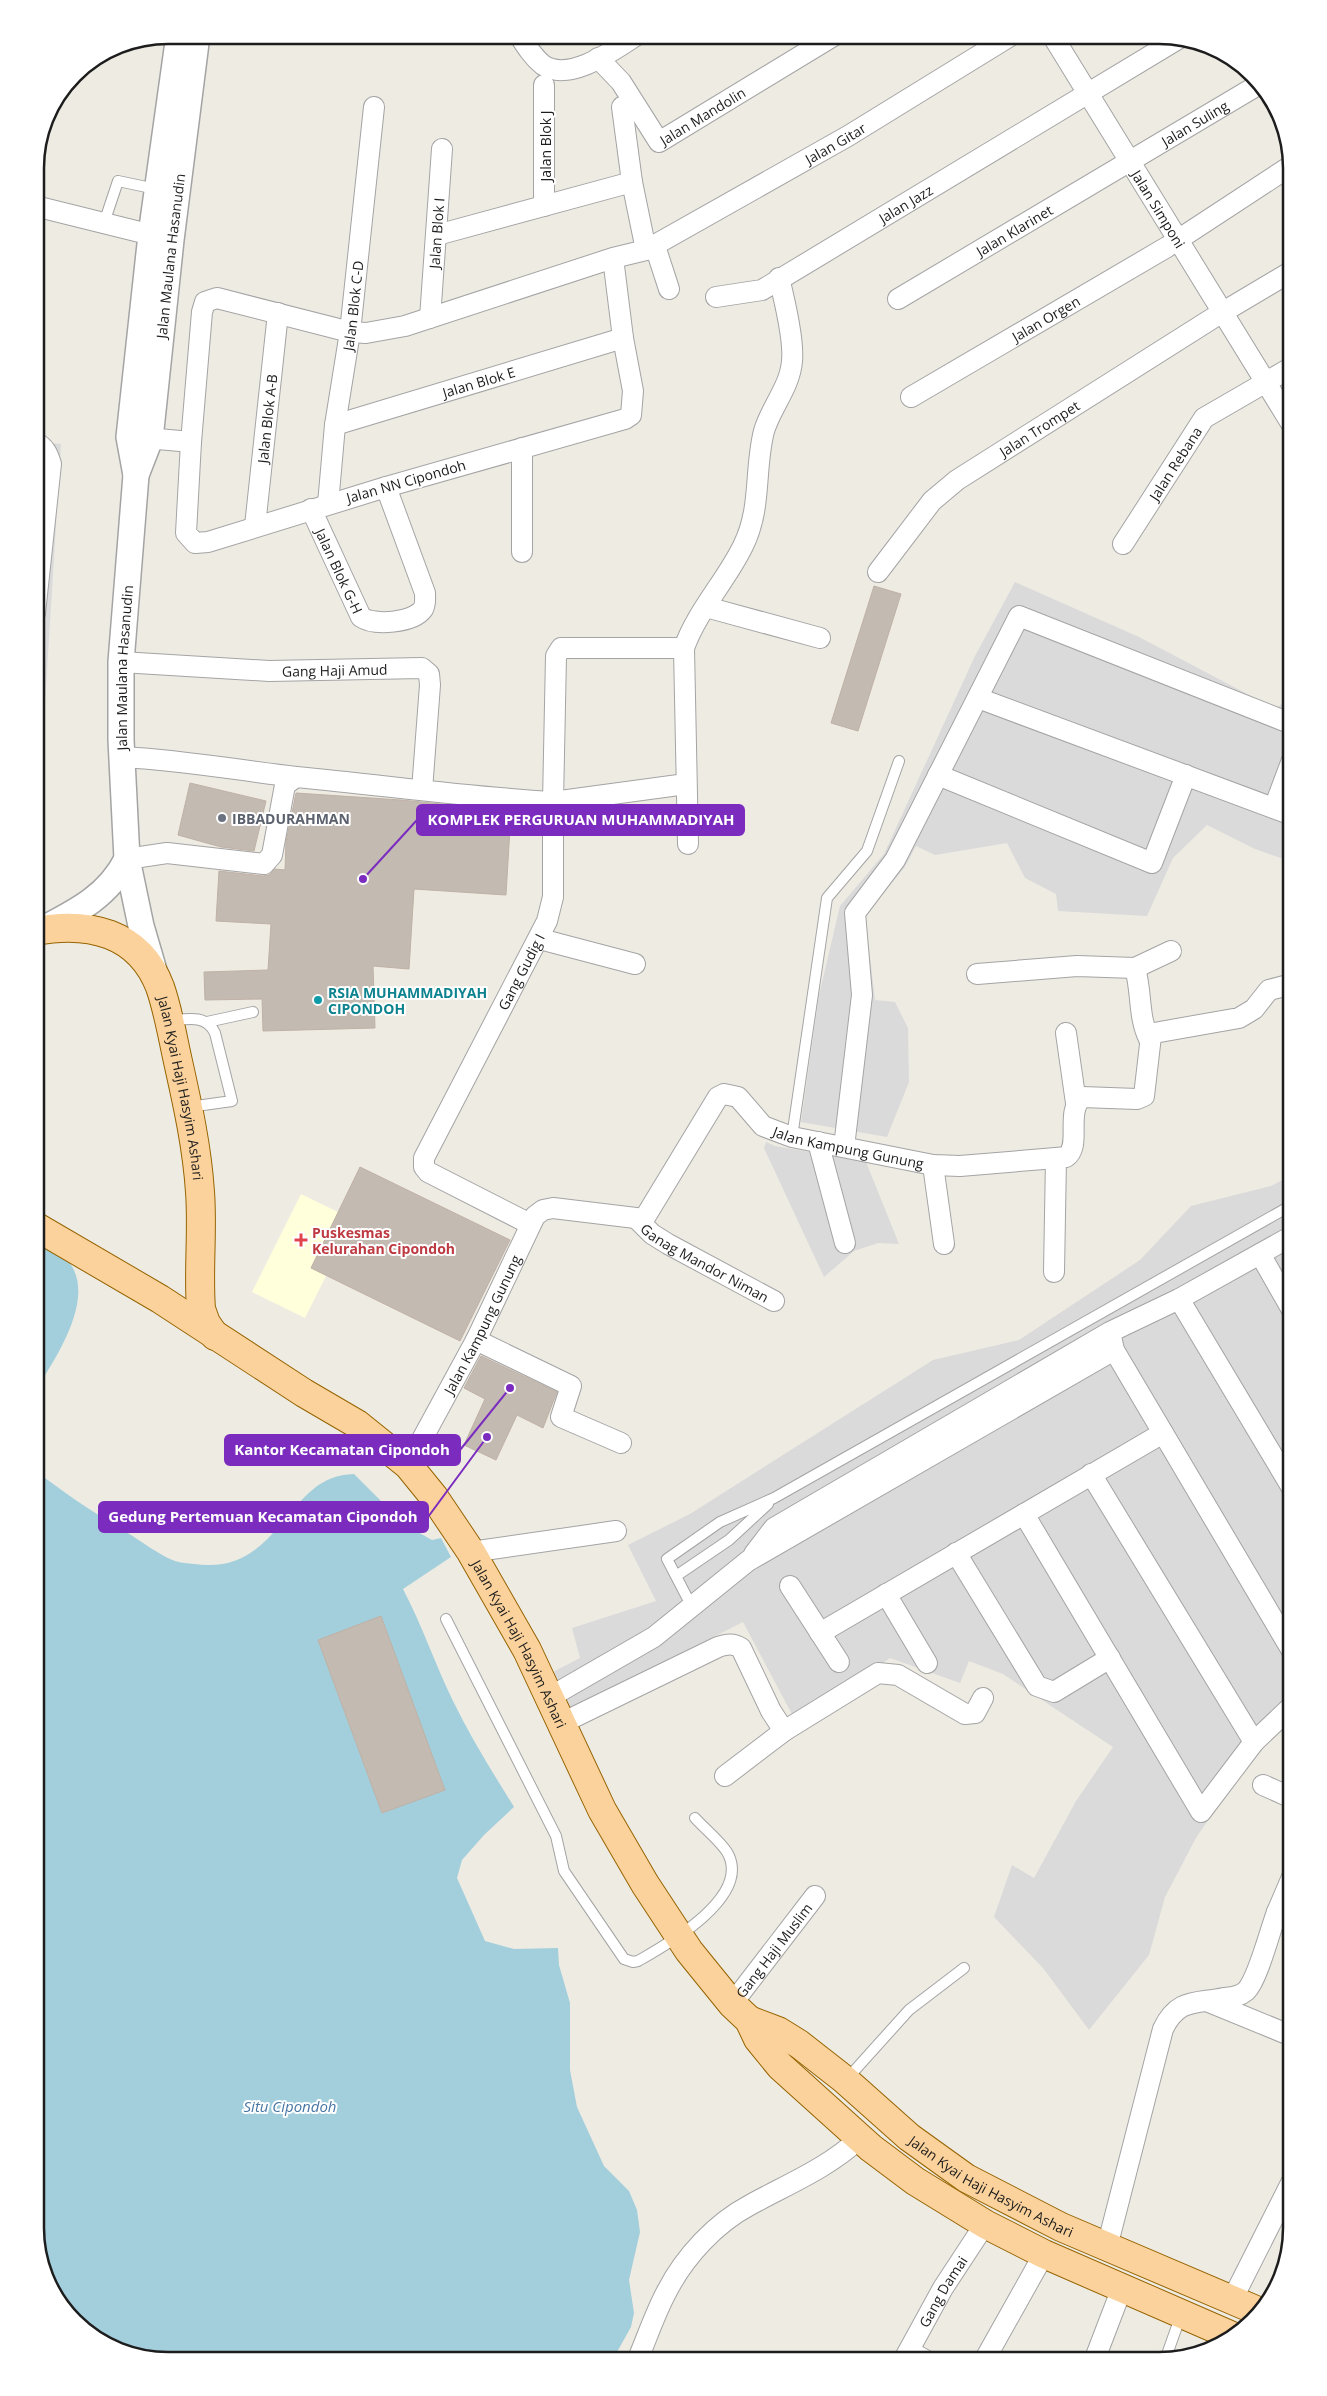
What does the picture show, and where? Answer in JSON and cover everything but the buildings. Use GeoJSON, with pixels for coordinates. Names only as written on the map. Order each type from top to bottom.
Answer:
{"type":"FeatureCollection","features":[{"type":"Feature","properties":{"kind":"main road","name":"Jalan Kyai Haji Hasyim Ashari"},"geometry":{"type":"LineString","coordinates":[[44,929],[79,926],[116,936],[131,947],[146,962],[181,1020],[194,1106],[200,1191],[203,1316],[215,1336]]}},
{"type":"Feature","properties":{"kind":"main road","name":"Jalan Kyai Haji Hasyim Ashari"},"geometry":{"type":"LineString","coordinates":[[44,1231],[160,1299],[215,1336],[356,1424],[408,1465],[434,1497],[471,1552],[527,1650],[602,1810],[645,1884],[679,1937],[740,2012],[758,2039],[780,2066],[860,2138],[915,2181],[985,2224],[1044,2254],[1225,2333]]}},
{"type":"Feature","properties":{"kind":"main road"},"geometry":{"type":"LineString","coordinates":[[160,1299],[183,1302],[193,1297],[201,1288]]}},
{"type":"Feature","properties":{"kind":"main road","name":"Jalan Kyai Haji Hasyim Ashari"},"geometry":{"type":"LineString","coordinates":[[740,2012],[799,2044],[845,2080],[909,2137],[966,2178],[1061,2228],[1253,2309]]}},
{"type":"Feature","properties":{"kind":"street","name":"Jalan Maulana Hasanudin"},"geometry":{"type":"LineString","coordinates":[[155,236],[153,188],[177,117],[179,44]]}},
{"type":"Feature","properties":{"kind":"street","name":"Jalan Maulana Hasanudin"},"geometry":{"type":"LineString","coordinates":[[160,988],[145,941],[127,859],[122,757],[136,475],[155,236],[177,117],[196,44]]}},
{"type":"Feature","properties":{"kind":"street"},"geometry":{"type":"LineString","coordinates":[[525,44],[545,75],[578,68],[622,44]]}},
{"type":"Feature","properties":{"kind":"street","name":"Jalan Mandolin"},"geometry":{"type":"LineString","coordinates":[[598,58],[621,82],[659,142],[820,44]]}},
{"type":"Feature","properties":{"kind":"street","name":"Jalan Gitar"},"geometry":{"type":"LineString","coordinates":[[191,442],[205,302],[217,298],[350,332],[366,333],[386,330],[430,318],[613,258],[651,248],[848,136],[997,44]]}},
{"type":"Feature","properties":{"kind":"street","name":"Jalan Simponi"},"geometry":{"type":"LineString","coordinates":[[1058,44],[1283,409]]}},
{"type":"Feature","properties":{"kind":"street","name":"Jalan Jazz"},"geometry":{"type":"LineString","coordinates":[[716,297],[755,293],[1169,44]]}},
{"type":"Feature","properties":{"kind":"street","name":"Jalan Blok J"},"geometry":{"type":"LineString","coordinates":[[544,206],[545,75]]}},
{"type":"Feature","properties":{"kind":"street","name":"Jalan Suling"},"geometry":{"type":"LineString","coordinates":[[1131,162],[1253,88]]}},
{"type":"Feature","properties":{"kind":"street","name":"Jalan Blok C-D"},"geometry":{"type":"LineString","coordinates":[[319,507],[336,426],[350,332],[374,107]]}},
{"type":"Feature","properties":{"kind":"street"},"geometry":{"type":"LineString","coordinates":[[622,107],[632,182],[651,248],[668,289]]}},
{"type":"Feature","properties":{"kind":"street","name":"Jalan Blok I"},"geometry":{"type":"LineString","coordinates":[[430,318],[442,148]]}},
{"type":"Feature","properties":{"kind":"street","name":"Jalan Klarinet"},"geometry":{"type":"LineString","coordinates":[[898,299],[1131,162]]}},
{"type":"Feature","properties":{"kind":"street","name":"Jalan Orgen"},"geometry":{"type":"LineString","coordinates":[[911,397],[1168,247],[1283,171]]}},
{"type":"Feature","properties":{"kind":"street"},"geometry":{"type":"LineString","coordinates":[[437,235],[632,182]]}},
{"type":"Feature","properties":{"kind":"street"},"geometry":{"type":"LineString","coordinates":[[44,208],[155,236]]}},
{"type":"Feature","properties":{"kind":"street"},"geometry":{"type":"LineString","coordinates":[[613,258],[623,338]]}},
{"type":"Feature","properties":{"kind":"street","name":"Jalan Trompet"},"geometry":{"type":"LineString","coordinates":[[878,572],[932,500],[957,480],[1223,312],[1283,276]]}},
{"type":"Feature","properties":{"kind":"street"},"geometry":{"type":"LineString","coordinates":[[688,844],[684,648],[691,631],[735,562],[753,524],[764,432],[784,389],[792,361],[791,339],[779,278]]}},
{"type":"Feature","properties":{"kind":"street","name":"Jalan Blok A-B"},"geometry":{"type":"LineString","coordinates":[[255,526],[278,313]]}},
{"type":"Feature","properties":{"kind":"street","name":"Jalan NN Cipondoh"},"geometry":{"type":"LineString","coordinates":[[191,442],[185,522],[186,533],[195,543],[208,542],[386,487],[625,419],[631,415],[633,398],[623,338]]}},
{"type":"Feature","properties":{"kind":"street","name":"Jalan Blok E"},"geometry":{"type":"LineString","coordinates":[[336,426],[623,338]]}},
{"type":"Feature","properties":{"kind":"street","name":"Jalan Rebana"},"geometry":{"type":"LineString","coordinates":[[1123,544],[1204,418],[1283,372]]}},
{"type":"Feature","properties":{"kind":"street"},"geometry":{"type":"LineString","coordinates":[[139,438],[191,442]]}},
{"type":"Feature","properties":{"kind":"street"},"geometry":{"type":"LineString","coordinates":[[522,448],[522,552]]}},
{"type":"Feature","properties":{"kind":"street"},"geometry":{"type":"LineString","coordinates":[[44,449],[51,464],[44,501]]}},
{"type":"Feature","properties":{"kind":"street","name":"Jalan Blok G-H"},"geometry":{"type":"LineString","coordinates":[[319,507],[361,617],[374,623],[402,619],[422,611],[425,606],[425,594],[386,487]]}},
{"type":"Feature","properties":{"kind":"street"},"geometry":{"type":"LineString","coordinates":[[706,607],[820,638]]}},
{"type":"Feature","properties":{"kind":"street"},"geometry":{"type":"LineString","coordinates":[[844,1147],[862,995],[855,913],[894,860],[1018,616],[1283,720]]}},
{"type":"Feature","properties":{"kind":"street","name":"Gang Gudig I"},"geometry":{"type":"LineString","coordinates":[[530,1224],[428,1172],[423,1163],[467,1074],[540,939],[551,911],[553,897],[556,656],[561,648],[684,648]]}},
{"type":"Feature","properties":{"kind":"street","name":"Gang Haji Amud"},"geometry":{"type":"LineString","coordinates":[[126,662],[269,671],[422,668],[429,674],[430,685],[422,790]]}},
{"type":"Feature","properties":{"kind":"street"},"geometry":{"type":"LineString","coordinates":[[978,698],[1283,811]]}},
{"type":"Feature","properties":{"kind":"street"},"geometry":{"type":"LineString","coordinates":[[122,757],[173,760],[208,767],[480,798],[554,802],[686,784]]}},
{"type":"Feature","properties":{"kind":"street"},"geometry":{"type":"LineString","coordinates":[[938,775],[1152,863],[1186,775]]}},
{"type":"Feature","properties":{"kind":"street"},"geometry":{"type":"LineString","coordinates":[[44,927],[77,912],[100,896],[119,876],[127,859],[167,853],[264,864],[272,855],[285,785],[296,777]]}},
{"type":"Feature","properties":{"kind":"street"},"geometry":{"type":"LineString","coordinates":[[540,939],[635,964]]}},
{"type":"Feature","properties":{"kind":"street"},"geometry":{"type":"LineString","coordinates":[[977,974],[1077,966],[1134,968],[1171,950]]}},
{"type":"Feature","properties":{"kind":"street"},"geometry":{"type":"LineString","coordinates":[[1076,1103],[1086,1096],[1137,1099],[1144,1096],[1149,1039],[1142,1025],[1139,983],[1134,968]]}},
{"type":"Feature","properties":{"kind":"street"},"geometry":{"type":"LineString","coordinates":[[1149,1039],[1154,1033],[1239,1018],[1254,1009],[1269,990],[1283,986]]}},
{"type":"Feature","properties":{"kind":"street"},"geometry":{"type":"LineString","coordinates":[[1054,1272],[1056,1158],[1069,1154],[1072,1148],[1076,1103],[1066,1033]]}},
{"type":"Feature","properties":{"kind":"street","name":"Jalan Kampung Gunung"},"geometry":{"type":"LineString","coordinates":[[408,1465],[476,1340],[530,1224],[539,1212],[554,1208],[638,1220],[646,1217],[718,1098],[724,1094],[738,1096],[763,1126],[792,1137],[932,1165],[960,1166],[1056,1158]]}},
{"type":"Feature","properties":{"kind":"street"},"geometry":{"type":"LineString","coordinates":[[818,1142],[845,1243]]}},
{"type":"Feature","properties":{"kind":"street"},"geometry":{"type":"LineString","coordinates":[[932,1165],[944,1244]]}},
{"type":"Feature","properties":{"kind":"street","name":"Ganag Mandor Niman"},"geometry":{"type":"LineString","coordinates":[[638,1220],[652,1234],[668,1244],[774,1301]]}},
{"type":"Feature","properties":{"kind":"street"},"geometry":{"type":"LineString","coordinates":[[550,1697],[654,1637],[691,1605],[748,1561],[1179,1299],[1283,1241]]}},
{"type":"Feature","properties":{"kind":"street"},"geometry":{"type":"LineString","coordinates":[[1260,1254],[1283,1294]]}},
{"type":"Feature","properties":{"kind":"street"},"geometry":{"type":"LineString","coordinates":[[1179,1299],[1283,1473]]}},
{"type":"Feature","properties":{"kind":"street"},"geometry":{"type":"LineString","coordinates":[[476,1340],[571,1386],[561,1417],[621,1443]]}},
{"type":"Feature","properties":{"kind":"street"},"geometry":{"type":"LineString","coordinates":[[1112,1341],[1163,1432],[1283,1636]]}},
{"type":"Feature","properties":{"kind":"street"},"geometry":{"type":"LineString","coordinates":[[820,1633],[1163,1432]]}},
{"type":"Feature","properties":{"kind":"street"},"geometry":{"type":"LineString","coordinates":[[1091,1474],[1254,1742]]}},
{"type":"Feature","properties":{"kind":"street"},"geometry":{"type":"LineString","coordinates":[[1024,1514],[1201,1812],[1254,1742],[1283,1715]]}},
{"type":"Feature","properties":{"kind":"street"},"geometry":{"type":"LineString","coordinates":[[471,1552],[616,1531]]}},
{"type":"Feature","properties":{"kind":"street"},"geometry":{"type":"LineString","coordinates":[[956,1553],[1037,1686],[1054,1692],[1110,1658]]}},
{"type":"Feature","properties":{"kind":"street"},"geometry":{"type":"LineString","coordinates":[[790,1586],[839,1662]]}},
{"type":"Feature","properties":{"kind":"street"},"geometry":{"type":"LineString","coordinates":[[886,1594],[927,1664]]}},
{"type":"Feature","properties":{"kind":"street"},"geometry":{"type":"LineString","coordinates":[[562,1724],[718,1647],[735,1644],[741,1648],[784,1732]]}},
{"type":"Feature","properties":{"kind":"street"},"geometry":{"type":"LineString","coordinates":[[725,1776],[784,1732],[878,1673],[898,1675],[966,1714],[975,1713],[983,1698]]}},
{"type":"Feature","properties":{"kind":"street"},"geometry":{"type":"LineString","coordinates":[[1263,1785],[1283,1794]]}},
{"type":"Feature","properties":{"kind":"street","name":"Gang Haji Muslim"},"geometry":{"type":"LineString","coordinates":[[740,2012],[815,1896]]}},
{"type":"Feature","properties":{"kind":"street"},"geometry":{"type":"LineString","coordinates":[[1107,2247],[1163,2028],[1169,2015],[1186,2003],[1209,2002],[1235,1997],[1248,1989],[1283,1916]]}},
{"type":"Feature","properties":{"kind":"street"},"geometry":{"type":"LineString","coordinates":[[1209,2002],[1283,2032]]}},
{"type":"Feature","properties":{"kind":"street"},"geometry":{"type":"LineString","coordinates":[[641,2352],[667,2291],[705,2240],[725,2220],[749,2205],[832,2161],[860,2138]]}},
{"type":"Feature","properties":{"kind":"street"},"geometry":{"type":"LineString","coordinates":[[1232,2300],[1283,2199]]}},
{"type":"Feature","properties":{"kind":"street","name":"Gang Damai"},"geometry":{"type":"LineString","coordinates":[[908,2352],[943,2288],[985,2224]]}},
{"type":"Feature","properties":{"kind":"street"},"geometry":{"type":"LineString","coordinates":[[989,2352],[1044,2254]]}},
{"type":"Feature","properties":{"kind":"street"},"geometry":{"type":"LineString","coordinates":[[1097,2352],[1122,2288]]}},
{"type":"Feature","properties":{"kind":"lane"},"geometry":{"type":"LineString","coordinates":[[110,224],[118,182],[153,188]]}},
{"type":"Feature","properties":{"kind":"lane"},"geometry":{"type":"LineString","coordinates":[[792,1137],[827,898],[867,851],[899,761]]}},
{"type":"Feature","properties":{"kind":"lane"},"geometry":{"type":"LineString","coordinates":[[181,1020],[207,1022],[253,1012]]}},
{"type":"Feature","properties":{"kind":"lane"},"geometry":{"type":"LineString","coordinates":[[194,1106],[232,1101],[215,1033],[207,1022]]}},
{"type":"Feature","properties":{"kind":"lane"},"geometry":{"type":"LineString","coordinates":[[691,1605],[667,1559],[720,1522],[774,1498],[1283,1210]]}},
{"type":"Feature","properties":{"kind":"lane"},"geometry":{"type":"LineString","coordinates":[[676,1576],[729,1540],[774,1498]]}},
{"type":"Feature","properties":{"kind":"lane"},"geometry":{"type":"LineString","coordinates":[[446,1619],[556,1836],[564,1871],[624,1959],[633,1962],[638,1961],[679,1937],[717,1904],[729,1883],[730,1868],[727,1852],[695,1818]]}},
{"type":"Feature","properties":{"kind":"lane"},"geometry":{"type":"LineString","coordinates":[[845,2080],[909,2010],[964,1968]]}},
{"type":"Feature","properties":{"kind":"lane"},"geometry":{"type":"LineString","coordinates":[[1168,2351],[1182,2314]]}},
{"type":"Feature","properties":{"kind":"shaded area"},"geometry":{"type":"Polygon","coordinates":[[[44,443],[61,444],[44,719],[44,443]]]}},
{"type":"Feature","properties":{"kind":"shaded area"},"geometry":{"type":"Polygon","coordinates":[[[1015,582],[1139,637],[1276,709],[1283,702],[1283,859],[1255,849],[1207,825],[1173,858],[1147,916],[1058,911],[1056,894],[1025,878],[1007,843],[935,855],[916,846],[905,867],[865,915],[875,1000],[895,1002],[908,1028],[909,1082],[887,1137],[801,1122],[819,995],[840,906],[884,854],[975,656],[1015,582]]]}},
{"type":"Feature","properties":{"kind":"shaded area"},"geometry":{"type":"Polygon","coordinates":[[[766,1142],[775,1146],[866,1162],[899,1244],[878,1243],[854,1251],[824,1277],[764,1148],[766,1142]]]}},
{"type":"Feature","properties":{"kind":"shaded area"},"geometry":{"type":"Polygon","coordinates":[[[1283,1180],[1283,1726],[1263,1745],[1197,1836],[1165,1897],[1149,1955],[1089,2030],[1043,1968],[994,1917],[1012,1865],[1034,1878],[1076,1801],[1113,1747],[1003,1674],[969,1661],[960,1683],[890,1658],[795,1720],[743,1622],[570,1710],[549,1674],[580,1658],[572,1628],[656,1601],[628,1545],[690,1514],[933,1360],[1019,1340],[1140,1260],[1191,1206],[1271,1186],[1283,1180]]]}},
{"type":"Feature","properties":{"kind":"shaded area","name":"Puskesmas Kelurahan Cipondoh"},"geometry":{"type":"Polygon","coordinates":[[[301,1194],[338,1212],[311,1268],[326,1276],[305,1318],[252,1292],[301,1194]]]}},
{"type":"Feature","properties":{"kind":"water"},"geometry":{"type":"Polygon","coordinates":[[[44,1246],[57,1252],[68,1261],[76,1275],[78,1292],[76,1309],[70,1328],[44,1377],[44,1246]]]}},
{"type":"Feature","properties":{"kind":"water","name":"Situ Cipondoh"},"geometry":{"type":"Polygon","coordinates":[[[354,1474],[405,1525],[432,1540],[441,1538],[451,1557],[403,1589],[460,1715],[514,1807],[484,1835],[462,1860],[457,1878],[485,1941],[514,1949],[558,1948],[559,1965],[570,2003],[570,2070],[577,2107],[604,2166],[629,2191],[637,2210],[640,2232],[629,2280],[634,2313],[631,2327],[617,2352],[160,2352],[128,2346],[99,2331],[75,2310],[65,2297],[50,2268],[44,2236],[44,1477],[102,1517],[163,1555],[180,1562],[209,1565],[223,1564],[246,1556],[275,1531],[314,1488],[342,1475],[354,1474]]]}},
{"type":"Feature","properties":{"kind":"place","name":"IBBADURAHMAN"},"geometry":{"type":"Point","coordinates":[222,818]}},
{"type":"Feature","properties":{"kind":"place","name":"KOMPLEK PERGURUAN MUHAMMADIYAH"},"geometry":{"type":"Point","coordinates":[363,879]}},
{"type":"Feature","properties":{"kind":"place","name":"RSIA MUHAMMADIYAH CIPONDOH"},"geometry":{"type":"Point","coordinates":[318,1000]}},
{"type":"Feature","properties":{"kind":"place","name":"Puskesmas Kelurahan Cipondoh"},"geometry":{"type":"Point","coordinates":[301,1240]}},
{"type":"Feature","properties":{"kind":"place","name":"Kantor Kecamatan Cipondoh"},"geometry":{"type":"Point","coordinates":[510,1388]}},
{"type":"Feature","properties":{"kind":"place","name":"Gedung Pertemuan Kecamatan Cipondoh"},"geometry":{"type":"Point","coordinates":[487,1437]}}]}
